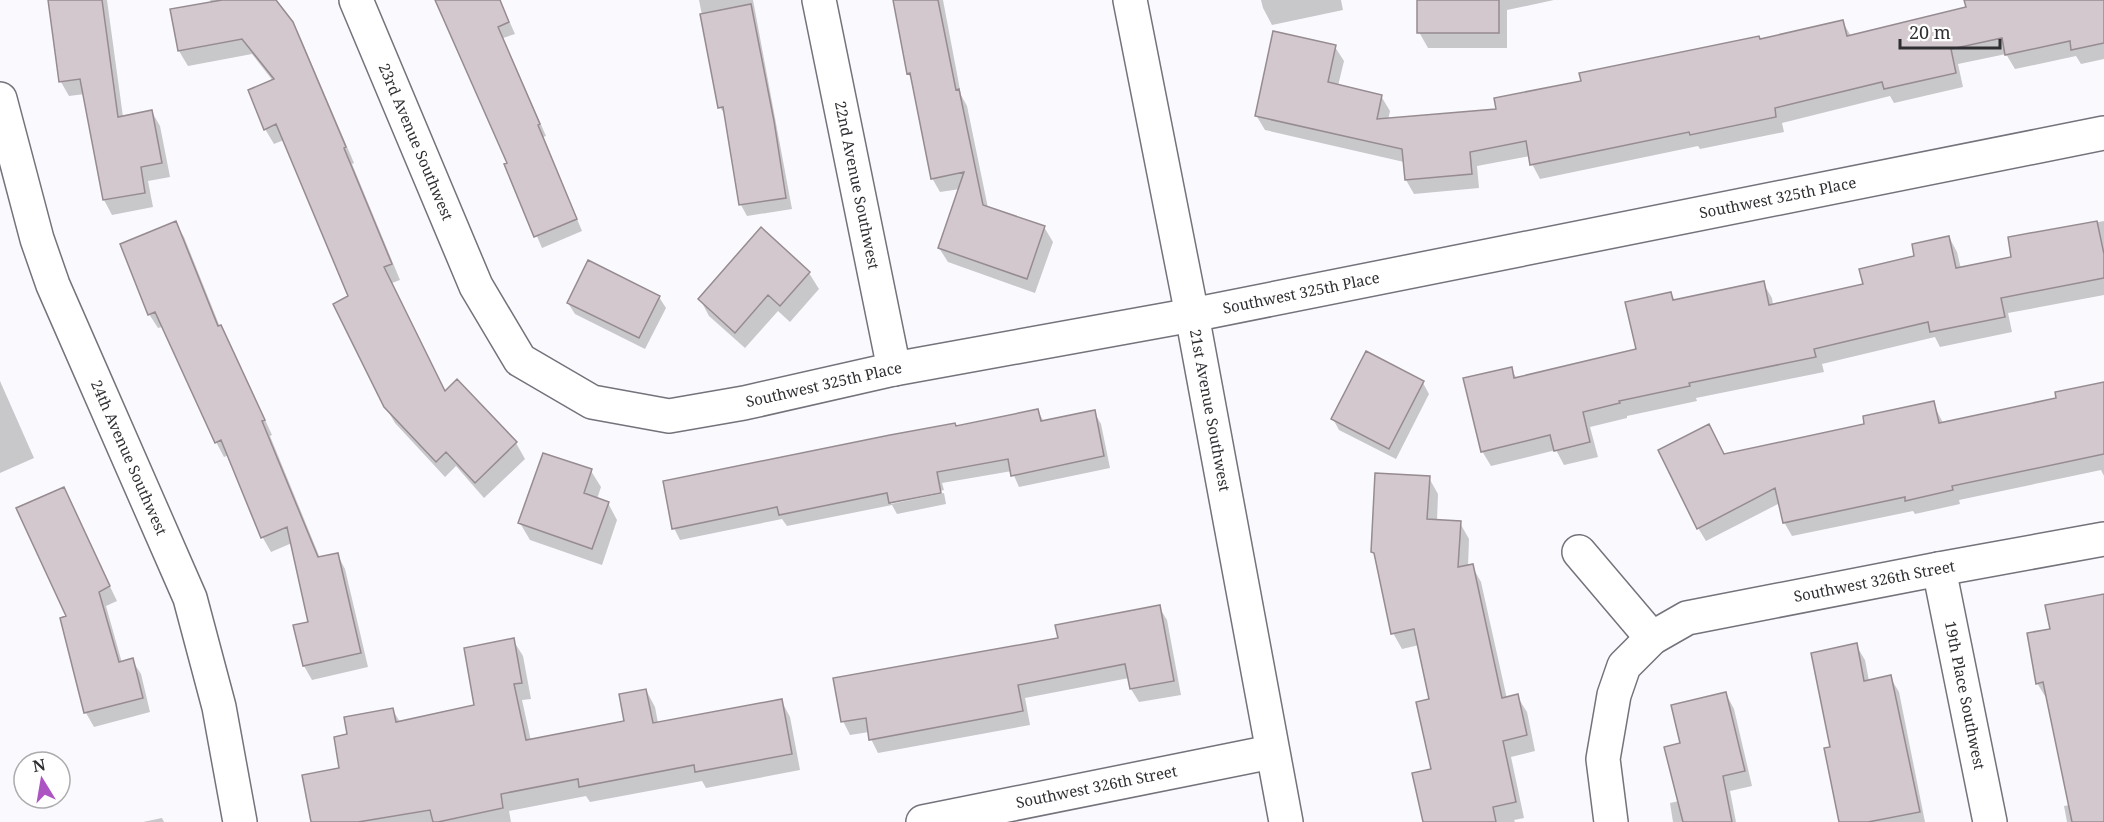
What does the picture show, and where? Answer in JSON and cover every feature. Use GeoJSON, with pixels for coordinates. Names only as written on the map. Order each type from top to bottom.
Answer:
{"type":"FeatureCollection","features":[{"type":"Feature","properties":{"kind":"street","name":"23rd Avenue Southwest"},"geometry":{"type":"LineString","coordinates":[[356,0],[476,286]]}},
{"type":"Feature","properties":{"kind":"street","name":"22nd Avenue Southwest"},"geometry":{"type":"LineString","coordinates":[[819,0],[894,369]]}},
{"type":"Feature","properties":{"kind":"street","name":"21st Avenue Southwest"},"geometry":{"type":"LineString","coordinates":[[1130,0],[1192,315],[1271,752],[1286,822]]}},
{"type":"Feature","properties":{"kind":"street","name":"24th Avenue Southwest"},"geometry":{"type":"LineString","coordinates":[[0,99],[37,239],[53,285],[190,598],[219,707],[240,822]]}},
{"type":"Feature","properties":{"kind":"street","name":"Southwest 325th Place"},"geometry":{"type":"LineString","coordinates":[[476,286],[520,360],[592,402],[669,416],[744,403],[894,369],[1192,315],[2104,133]]}},
{"type":"Feature","properties":{"kind":"street","name":"Southwest 326th Street"},"geometry":{"type":"LineString","coordinates":[[1611,822],[1603,759],[1614,695],[1624,666],[1652,638],[1687,618],[2104,539]]}},
{"type":"Feature","properties":{"kind":"street"},"geometry":{"type":"LineString","coordinates":[[1579,552],[1652,638]]}},
{"type":"Feature","properties":{"kind":"street","name":"19th Place Southwest"},"geometry":{"type":"LineString","coordinates":[[1939,569],[1990,822]]}},
{"type":"Feature","properties":{"kind":"street","name":"Southwest 326th Street"},"geometry":{"type":"LineString","coordinates":[[923,822],[1271,752]]}},
{"type":"Feature","properties":{"kind":"building"},"geometry":{"type":"Polygon","coordinates":[[[48,0],[102,0],[118,117],[152,110],[162,163],[141,167],[145,193],[103,200],[80,79],[59,82],[48,0]]]}},
{"type":"Feature","properties":{"kind":"building"},"geometry":{"type":"Polygon","coordinates":[[[222,0],[276,0],[293,22],[392,264],[384,267],[445,391],[457,379],[517,442],[475,483],[446,452],[436,462],[384,407],[333,304],[348,296],[276,124],[264,130],[248,90],[274,79],[242,39],[178,51],[170,9],[222,0]]]}},
{"type":"Feature","properties":{"kind":"building"},"geometry":{"type":"Polygon","coordinates":[[[435,0],[500,0],[509,22],[498,27],[540,124],[538,125],[577,219],[534,237],[504,164],[507,163],[435,0]]]}},
{"type":"Feature","properties":{"kind":"building"},"geometry":{"type":"Polygon","coordinates":[[[893,0],[938,0],[983,205],[1045,226],[1027,279],[938,248],[964,172],[931,179],[893,0]]]}},
{"type":"Feature","properties":{"kind":"building"},"geometry":{"type":"Polygon","coordinates":[[[1417,0],[1499,0],[1499,33],[1417,33],[1417,0]]]}},
{"type":"Feature","properties":{"kind":"building"},"geometry":{"type":"Polygon","coordinates":[[[1964,0],[2104,0],[2104,43],[2071,50],[2070,41],[2005,55],[2002,38],[1951,49],[1956,73],[1884,89],[1882,82],[1775,108],[1776,117],[1690,135],[1689,132],[1530,165],[1526,141],[1470,152],[1472,174],[1405,180],[1402,149],[1255,116],[1273,31],[1336,45],[1328,82],[1382,95],[1377,119],[1496,109],[1494,98],[1581,81],[1579,73],[1759,36],[1760,39],[1843,20],[1847,36],[1966,7],[1964,0]]]}},
{"type":"Feature","properties":{"kind":"building"},"geometry":{"type":"Polygon","coordinates":[[[751,4],[774,121],[786,198],[739,205],[723,107],[718,108],[700,14],[751,4]]]}},
{"type":"Feature","properties":{"kind":"building"},"geometry":{"type":"Polygon","coordinates":[[[176,221],[218,326],[221,325],[265,420],[262,421],[318,557],[338,553],[361,653],[303,666],[293,625],[308,622],[287,527],[261,538],[221,440],[215,443],[155,312],[148,315],[120,244],[176,221]]]}},
{"type":"Feature","properties":{"kind":"building"},"geometry":{"type":"Polygon","coordinates":[[[2097,221],[2104,254],[2104,278],[2001,298],[2005,317],[1930,332],[1928,322],[1814,349],[1816,357],[1689,383],[1690,386],[1619,401],[1620,403],[1583,412],[1590,442],[1554,451],[1550,435],[1481,452],[1463,378],[1512,367],[1514,378],[1636,349],[1625,302],[1671,292],[1673,300],[1764,281],[1769,305],[1863,284],[1859,269],[1914,256],[1912,244],[1949,236],[1956,268],[2011,257],[2008,237],[2097,221]]]}},
{"type":"Feature","properties":{"kind":"building"},"geometry":{"type":"Polygon","coordinates":[[[761,227],[810,272],[780,306],[768,295],[735,333],[698,299],[761,227]]]}},
{"type":"Feature","properties":{"kind":"building"},"geometry":{"type":"Polygon","coordinates":[[[588,260],[660,296],[639,338],[567,303],[588,260]]]}},
{"type":"Feature","properties":{"kind":"building"},"geometry":{"type":"Polygon","coordinates":[[[1366,351],[1424,381],[1389,449],[1331,419],[1366,351]]]}},
{"type":"Feature","properties":{"kind":"building"},"geometry":{"type":"Polygon","coordinates":[[[2104,382],[2104,454],[1952,486],[1953,490],[1905,501],[1905,497],[1783,523],[1775,488],[1697,529],[1658,450],[1709,424],[1724,454],[1864,424],[1863,416],[1934,401],[1939,423],[2056,398],[2055,392],[2104,382]]]}},
{"type":"Feature","properties":{"kind":"building"},"geometry":{"type":"Polygon","coordinates":[[[1038,409],[1041,421],[1095,410],[1104,456],[1011,476],[1008,459],[937,472],[941,493],[889,503],[887,493],[779,515],[777,507],[672,529],[663,481],[890,435],[955,423],[956,426],[1038,409]]]}},
{"type":"Feature","properties":{"kind":"building"},"geometry":{"type":"Polygon","coordinates":[[[543,453],[592,469],[584,493],[609,502],[592,549],[518,523],[543,453]]]}},
{"type":"Feature","properties":{"kind":"building"},"geometry":{"type":"Polygon","coordinates":[[[1375,473],[1430,476],[1427,519],[1461,521],[1458,567],[1473,564],[1502,698],[1518,694],[1527,735],[1503,741],[1516,802],[1493,807],[1496,822],[1423,822],[1412,773],[1431,769],[1416,702],[1429,699],[1414,629],[1391,634],[1374,553],[1371,552],[1375,473]]]}},
{"type":"Feature","properties":{"kind":"building"},"geometry":{"type":"Polygon","coordinates":[[[64,487],[110,586],[99,592],[119,662],[133,658],[143,698],[84,713],[60,618],[66,616],[16,508],[64,487]]]}},
{"type":"Feature","properties":{"kind":"building"},"geometry":{"type":"Polygon","coordinates":[[[2104,594],[2104,822],[2072,822],[2043,682],[2036,684],[2027,633],[2050,629],[2045,605],[2104,594]]]}},
{"type":"Feature","properties":{"kind":"building"},"geometry":{"type":"Polygon","coordinates":[[[1160,605],[1174,681],[1130,689],[1125,664],[1018,685],[1023,711],[869,740],[866,718],[841,722],[833,678],[1058,638],[1055,625],[1160,605]]]}},
{"type":"Feature","properties":{"kind":"building"},"geometry":{"type":"Polygon","coordinates":[[[514,638],[522,683],[514,684],[526,740],[624,721],[619,694],[646,689],[653,723],[782,699],[792,754],[695,772],[694,765],[579,787],[578,779],[501,794],[503,808],[438,822],[433,822],[430,810],[358,822],[311,822],[302,775],[339,768],[334,737],[347,734],[344,717],[393,708],[396,722],[474,705],[464,648],[514,638]]]}},
{"type":"Feature","properties":{"kind":"building"},"geometry":{"type":"Polygon","coordinates":[[[1857,643],[1864,681],[1891,675],[1920,812],[1868,822],[1839,822],[1824,748],[1830,747],[1811,653],[1857,643]]]}},
{"type":"Feature","properties":{"kind":"building"},"geometry":{"type":"Polygon","coordinates":[[[1726,692],[1745,771],[1723,776],[1732,822],[1683,822],[1664,747],[1680,743],[1671,705],[1726,692]]]}}]}
